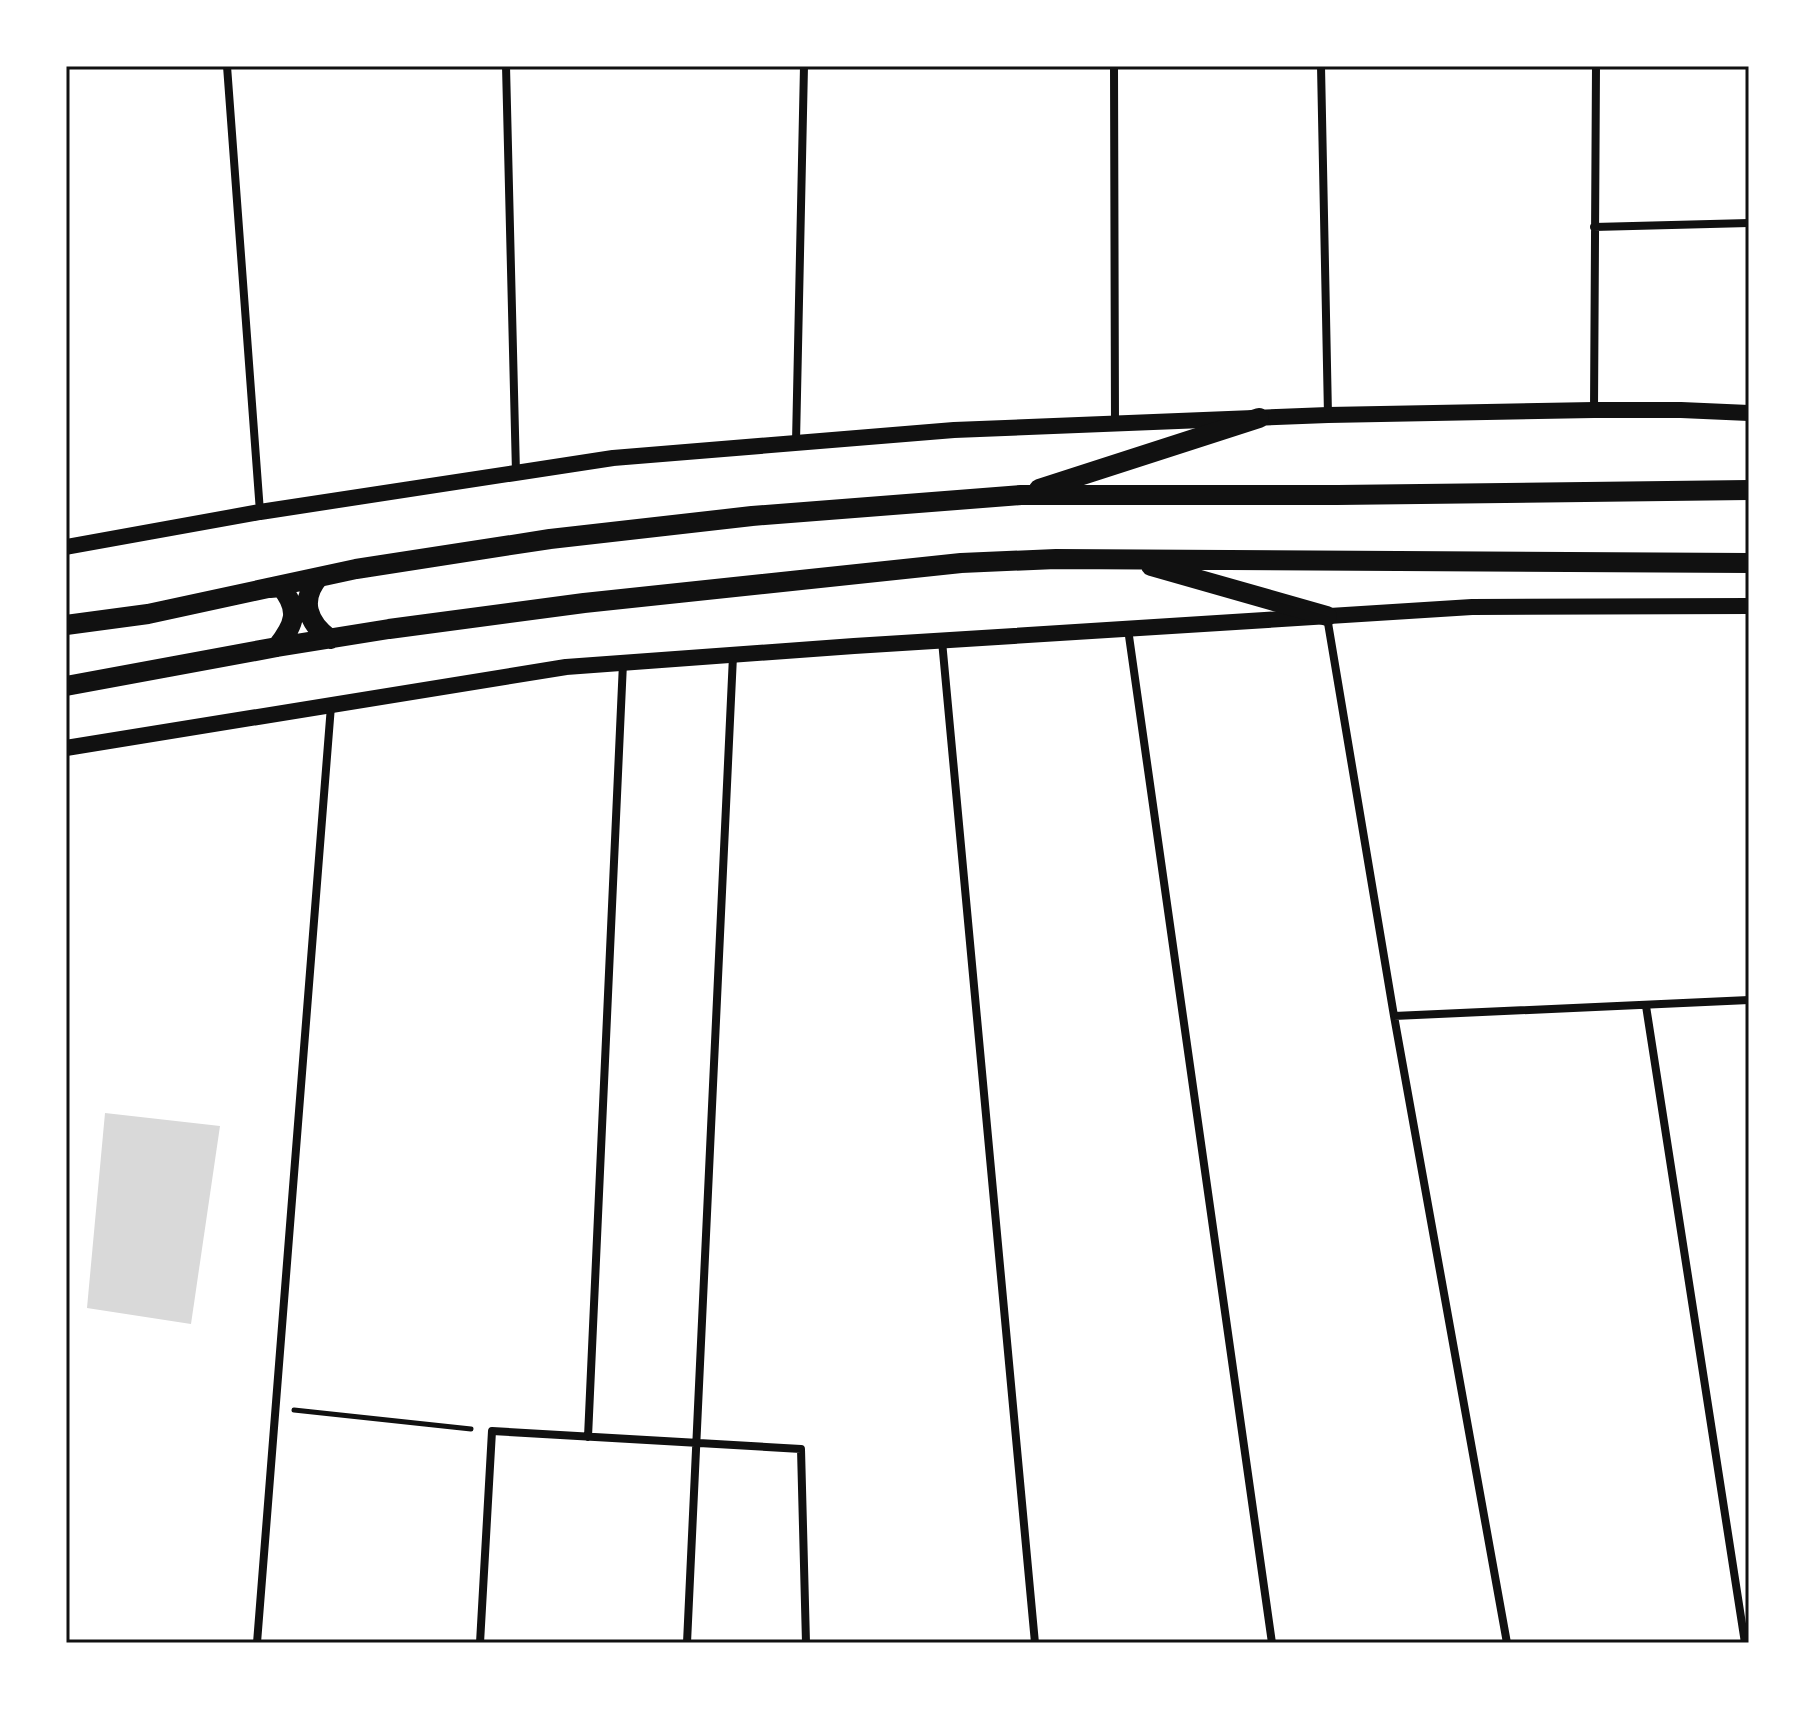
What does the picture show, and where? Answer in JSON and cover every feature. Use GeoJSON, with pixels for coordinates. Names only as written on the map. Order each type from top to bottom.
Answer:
{"type":"FeatureCollection","features":[{"type":"Feature","properties":{"kind":"main road"},"geometry":{"type":"LineString","coordinates":[[66,547],[260,512],[613,458],[796,442],[954,430],[1328,415],[1594,410],[1749,413]]}},
{"type":"Feature","properties":{"kind":"main road"},"geometry":{"type":"LineString","coordinates":[[1021,495],[1259,418]]}},
{"type":"Feature","properties":{"kind":"main road"},"geometry":{"type":"LineString","coordinates":[[66,625],[148,614],[356,569],[550,539],[752,516],[1021,495],[1749,490]]}},
{"type":"Feature","properties":{"kind":"main road"},"geometry":{"type":"LineString","coordinates":[[1128,559],[1327,616]]}},
{"type":"Feature","properties":{"kind":"main road"},"geometry":{"type":"LineString","coordinates":[[66,686],[389,629],[584,603],[961,563],[1128,559],[1749,563]]}},
{"type":"Feature","properties":{"kind":"main road"},"geometry":{"type":"LineString","coordinates":[[319,577],[309,594],[309,613],[317,628],[330,639]]}},
{"type":"Feature","properties":{"kind":"main road"},"geometry":{"type":"LineString","coordinates":[[270,588],[281,587],[293,608],[294,619],[290,629],[277,647]]}},
{"type":"Feature","properties":{"kind":"main road"},"geometry":{"type":"LineString","coordinates":[[66,748],[566,667],[623,662],[1472,607],[1749,606]]}},
{"type":"Feature","properties":{"kind":"street"},"geometry":{"type":"LineString","coordinates":[[227,66],[260,512]]}},
{"type":"Feature","properties":{"kind":"street"},"geometry":{"type":"LineString","coordinates":[[506,66],[516,473]]}},
{"type":"Feature","properties":{"kind":"street"},"geometry":{"type":"LineString","coordinates":[[796,442],[804,66]]}},
{"type":"Feature","properties":{"kind":"street"},"geometry":{"type":"LineString","coordinates":[[1114,66],[1115,424]]}},
{"type":"Feature","properties":{"kind":"street"},"geometry":{"type":"LineString","coordinates":[[1321,66],[1328,415]]}},
{"type":"Feature","properties":{"kind":"street"},"geometry":{"type":"LineString","coordinates":[[1594,410],[1596,66]]}},
{"type":"Feature","properties":{"kind":"street"},"geometry":{"type":"LineString","coordinates":[[1594,227],[1749,223]]}},
{"type":"Feature","properties":{"kind":"street"},"geometry":{"type":"LineString","coordinates":[[1327,616],[1394,1016],[1507,1643]]}},
{"type":"Feature","properties":{"kind":"street"},"geometry":{"type":"LineString","coordinates":[[1127,628],[1272,1643]]}},
{"type":"Feature","properties":{"kind":"street"},"geometry":{"type":"LineString","coordinates":[[941,640],[1035,1643]]}},
{"type":"Feature","properties":{"kind":"street"},"geometry":{"type":"LineString","coordinates":[[687,1643],[733,655]]}},
{"type":"Feature","properties":{"kind":"street"},"geometry":{"type":"LineString","coordinates":[[588,1437],[623,662]]}},
{"type":"Feature","properties":{"kind":"street"},"geometry":{"type":"LineString","coordinates":[[257,1643],[331,706]]}},
{"type":"Feature","properties":{"kind":"street"},"geometry":{"type":"LineString","coordinates":[[1394,1016],[1749,1000]]}},
{"type":"Feature","properties":{"kind":"street"},"geometry":{"type":"LineString","coordinates":[[1646,1006],[1745,1643]]}},
{"type":"Feature","properties":{"kind":"street"},"geometry":{"type":"LineString","coordinates":[[480,1643],[492,1431],[801,1449],[806,1643]]}},
{"type":"Feature","properties":{"kind":"path"},"geometry":{"type":"LineString","coordinates":[[276,1408],[492,1431]]}},
{"type":"Feature","properties":{"kind":"shaded area"},"geometry":{"type":"Polygon","coordinates":[[[105,1113],[220,1126],[191,1324],[87,1308],[105,1113]]]}}]}
